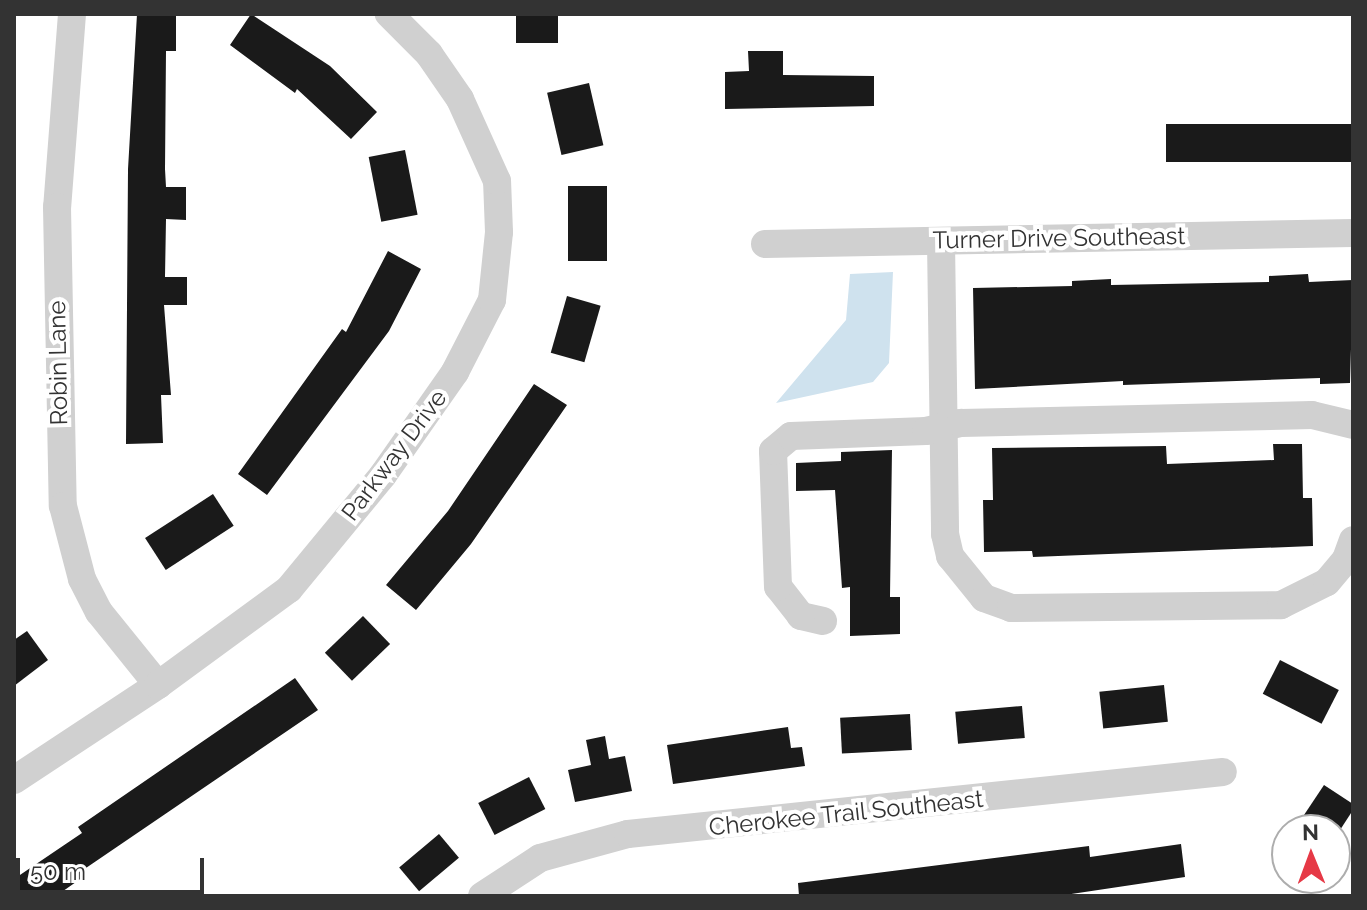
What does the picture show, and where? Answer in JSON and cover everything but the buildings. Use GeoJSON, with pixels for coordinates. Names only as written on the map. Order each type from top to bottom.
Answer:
{"type":"FeatureCollection","features":[{"type":"Feature","properties":{"kind":"street","name":"Robin Lane"},"geometry":{"type":"LineString","coordinates":[[72,14],[57,207],[63,506],[78,567],[99,612],[158,685]]}},
{"type":"Feature","properties":{"kind":"street","name":"Parkway Drive"},"geometry":{"type":"LineString","coordinates":[[14,780],[158,685],[289,589],[383,475],[455,372],[492,300],[499,232],[497,181],[460,99],[429,54],[390,14]]}},
{"type":"Feature","properties":{"kind":"street","name":"Turner Drive Southeast"},"geometry":{"type":"LineString","coordinates":[[765,244],[1353,233]]}},
{"type":"Feature","properties":{"kind":"street"},"geometry":{"type":"LineString","coordinates":[[941,241],[941,425],[945,534],[950,556],[984,598],[1011,608],[1281,605],[1327,582],[1353,540]]}},
{"type":"Feature","properties":{"kind":"street"},"geometry":{"type":"LineString","coordinates":[[823,621],[801,616],[778,587],[773,451],[791,436],[926,431],[941,425],[1312,415],[1353,425]]}},
{"type":"Feature","properties":{"kind":"street","name":"Cherokee Trail Southeast"},"geometry":{"type":"LineString","coordinates":[[482,896],[540,858],[628,834],[1223,772]]}},
{"type":"Feature","properties":{"kind":"water"},"geometry":{"type":"Polygon","coordinates":[[[893,272],[889,363],[873,382],[776,403],[846,320],[850,274],[893,272]]]}}]}
